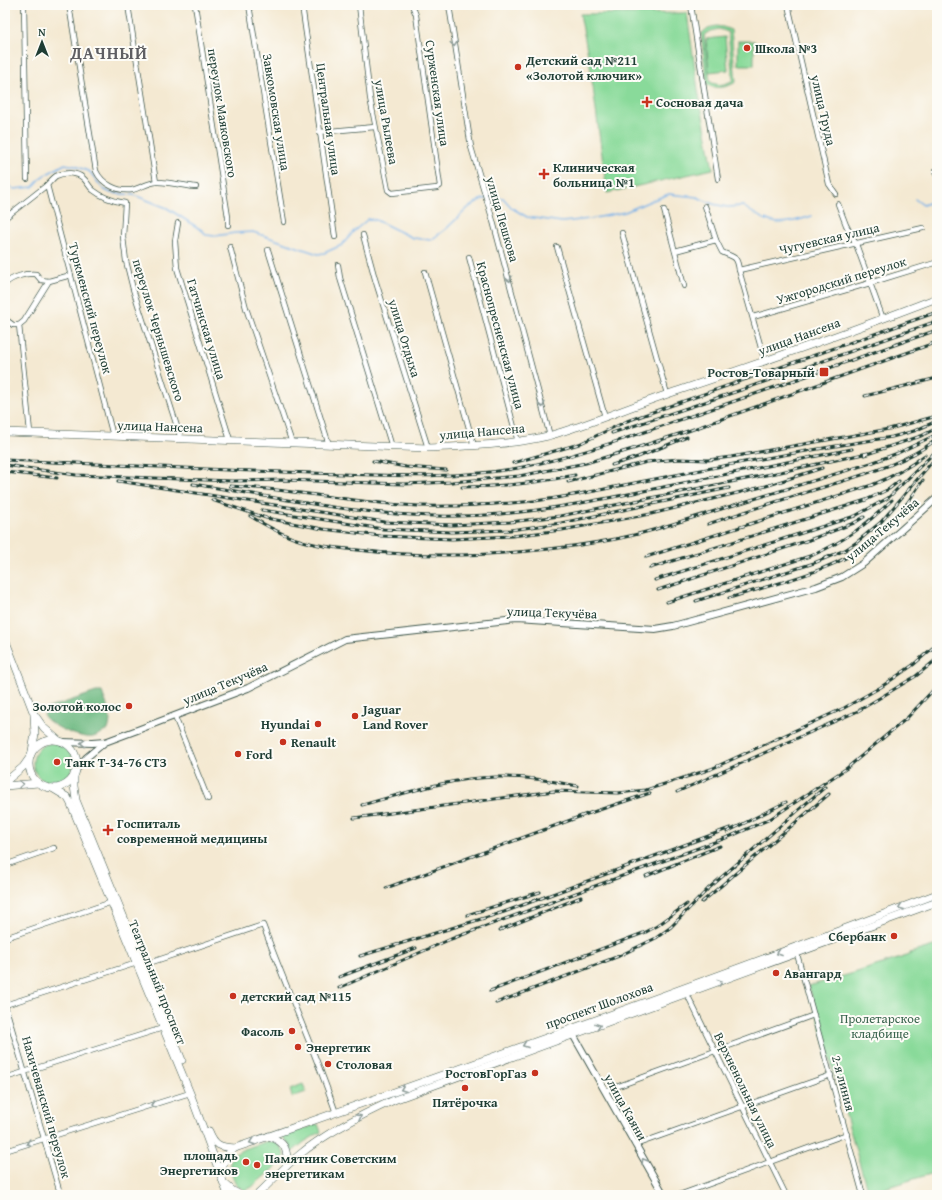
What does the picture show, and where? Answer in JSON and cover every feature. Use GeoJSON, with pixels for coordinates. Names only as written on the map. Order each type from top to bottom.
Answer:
{"type":"FeatureCollection","features":[{"type":"Feature","properties":{"kind":"main road","name":"улица Нансена"},"geometry":{"type":"LineString","coordinates":[[5,432],[428,448],[518,442],[550,436],[667,394],[765,362],[937,298]]}},
{"type":"Feature","properties":{"kind":"main road","name":"улица Текучёва"},"geometry":{"type":"LineString","coordinates":[[60,741],[92,743],[105,742],[175,717],[248,688],[346,639],[516,620],[655,629],[673,626],[816,587],[842,577],[864,563],[937,498]]}},
{"type":"Feature","properties":{"kind":"main road"},"geometry":{"type":"LineString","coordinates":[[5,639],[34,714],[44,728],[71,748],[75,753],[77,760],[76,771],[70,780],[64,785],[52,788],[38,783],[5,786]]}},
{"type":"Feature","properties":{"kind":"main road"},"geometry":{"type":"LineString","coordinates":[[34,714],[34,734],[29,764],[31,772],[38,783]]}},
{"type":"Feature","properties":{"kind":"main road"},"geometry":{"type":"LineString","coordinates":[[5,782],[23,767],[38,745],[54,740],[60,741]]}},
{"type":"Feature","properties":{"kind":"main road","name":"улица Текучёва"},"geometry":{"type":"LineString","coordinates":[[76,771],[86,757],[105,742]]}},
{"type":"Feature","properties":{"kind":"main road","name":"Театральный проспект"},"geometry":{"type":"LineString","coordinates":[[76,771],[74,786],[76,800],[228,1195]]}},
{"type":"Feature","properties":{"kind":"main road","name":"Театральный проспект"},"geometry":{"type":"LineString","coordinates":[[52,788],[66,797],[70,802],[197,1097],[212,1139],[216,1144],[235,1148]]}},
{"type":"Feature","properties":{"kind":"main road","name":"проспект Шолохова"},"geometry":{"type":"LineString","coordinates":[[287,1165],[314,1144],[374,1109],[420,1090],[937,894]]}},
{"type":"Feature","properties":{"kind":"main road","name":"проспект Шолохова"},"geometry":{"type":"LineString","coordinates":[[268,1136],[687,994],[937,902]]}},
{"type":"Feature","properties":{"kind":"main road","name":"улица Каяни"},"geometry":{"type":"LineString","coordinates":[[572,1032],[664,1195]]}},
{"type":"Feature","properties":{"kind":"main road"},"geometry":{"type":"LineString","coordinates":[[241,1195],[233,1191],[222,1180],[226,1157],[230,1151],[235,1148],[268,1136],[277,1140],[286,1149],[288,1154],[287,1165],[256,1194]]}},
{"type":"Feature","properties":{"kind":"street"},"geometry":{"type":"LineString","coordinates":[[24,5],[27,179]]}},
{"type":"Feature","properties":{"kind":"street"},"geometry":{"type":"LineString","coordinates":[[69,5],[96,171],[100,178],[106,184],[123,190],[132,190],[156,182],[196,187]]}},
{"type":"Feature","properties":{"kind":"street"},"geometry":{"type":"LineString","coordinates":[[128,5],[156,182]]}},
{"type":"Feature","properties":{"kind":"street","name":"переулок Маяковского"},"geometry":{"type":"LineString","coordinates":[[195,5],[228,225]]}},
{"type":"Feature","properties":{"kind":"street","name":"Завкомовская улица"},"geometry":{"type":"LineString","coordinates":[[249,5],[284,222]]}},
{"type":"Feature","properties":{"kind":"street","name":"Центральная улица"},"geometry":{"type":"LineString","coordinates":[[302,5],[335,237]]}},
{"type":"Feature","properties":{"kind":"street","name":"улица Рылеева"},"geometry":{"type":"LineString","coordinates":[[359,5],[370,98],[388,190],[392,193],[437,188],[440,186]]}},
{"type":"Feature","properties":{"kind":"street","name":"Сурженская улица"},"geometry":{"type":"LineString","coordinates":[[412,5],[416,15],[440,186]]}},
{"type":"Feature","properties":{"kind":"street","name":"улица Пешкова"},"geometry":{"type":"LineString","coordinates":[[449,5],[471,147],[493,221],[550,436]]}},
{"type":"Feature","properties":{"kind":"street"},"geometry":{"type":"LineString","coordinates":[[691,5],[718,180]]}},
{"type":"Feature","properties":{"kind":"street","name":"улица Труда"},"geometry":{"type":"LineString","coordinates":[[788,5],[829,184],[836,194]]}},
{"type":"Feature","properties":{"kind":"street"},"geometry":{"type":"LineString","coordinates":[[319,132],[376,127]]}},
{"type":"Feature","properties":{"kind":"street","name":"переулок Чернышевского"},"geometry":{"type":"LineString","coordinates":[[47,185],[57,176],[63,174],[74,174],[84,178],[92,189],[111,201],[125,203],[123,237],[126,261],[133,289],[181,439]]}},
{"type":"Feature","properties":{"kind":"street"},"geometry":{"type":"LineString","coordinates":[[5,218],[47,185]]}},
{"type":"Feature","properties":{"kind":"street","name":"Туркменский переулок"},"geometry":{"type":"LineString","coordinates":[[47,185],[113,436]]}},
{"type":"Feature","properties":{"kind":"street"},"geometry":{"type":"LineString","coordinates":[[838,204],[846,225],[856,244],[883,319]]}},
{"type":"Feature","properties":{"kind":"street"},"geometry":{"type":"LineString","coordinates":[[705,206],[716,240],[722,252],[735,257],[738,260],[739,270],[765,362]]}},
{"type":"Feature","properties":{"kind":"street"},"geometry":{"type":"LineString","coordinates":[[664,210],[684,286]]}},
{"type":"Feature","properties":{"kind":"street","name":"Гатчинская улица"},"geometry":{"type":"LineString","coordinates":[[178,223],[175,241],[177,268],[230,440]]}},
{"type":"Feature","properties":{"kind":"street","name":"Чугуевская улица"},"geometry":{"type":"LineString","coordinates":[[739,270],[923,228]]}},
{"type":"Feature","properties":{"kind":"street"},"geometry":{"type":"LineString","coordinates":[[622,233],[667,394]]}},
{"type":"Feature","properties":{"kind":"street","name":"улица Отдыха"},"geometry":{"type":"LineString","coordinates":[[363,235],[375,279],[428,448]]}},
{"type":"Feature","properties":{"kind":"street"},"geometry":{"type":"LineString","coordinates":[[675,251],[716,240]]}},
{"type":"Feature","properties":{"kind":"street"},"geometry":{"type":"LineString","coordinates":[[230,247],[246,308],[292,443]]}},
{"type":"Feature","properties":{"kind":"street"},"geometry":{"type":"LineString","coordinates":[[557,247],[605,417]]}},
{"type":"Feature","properties":{"kind":"street"},"geometry":{"type":"LineString","coordinates":[[268,250],[329,445]]}},
{"type":"Feature","properties":{"kind":"street","name":"Краснопресненская улица"},"geometry":{"type":"LineString","coordinates":[[469,257],[518,442]]}},
{"type":"Feature","properties":{"kind":"street","name":"Ужгородский переулок"},"geometry":{"type":"LineString","coordinates":[[753,317],[870,284],[935,263]]}},
{"type":"Feature","properties":{"kind":"street"},"geometry":{"type":"LineString","coordinates":[[338,265],[342,286],[392,447]]}},
{"type":"Feature","properties":{"kind":"street"},"geometry":{"type":"LineString","coordinates":[[425,272],[474,446]]}},
{"type":"Feature","properties":{"kind":"street"},"geometry":{"type":"LineString","coordinates":[[5,284],[10,280],[31,274],[36,274],[41,280],[49,281],[71,275]]}},
{"type":"Feature","properties":{"kind":"street"},"geometry":{"type":"LineString","coordinates":[[5,320],[13,325],[19,325],[24,321],[49,281]]}},
{"type":"Feature","properties":{"kind":"street"},"geometry":{"type":"LineString","coordinates":[[19,325],[30,432]]}},
{"type":"Feature","properties":{"kind":"street"},"geometry":{"type":"LineString","coordinates":[[175,717],[208,799]]}},
{"type":"Feature","properties":{"kind":"street"},"geometry":{"type":"LineString","coordinates":[[5,865],[54,848]]}},
{"type":"Feature","properties":{"kind":"street"},"geometry":{"type":"LineString","coordinates":[[5,938],[112,902]]}},
{"type":"Feature","properties":{"kind":"street"},"geometry":{"type":"LineString","coordinates":[[5,1005],[140,964],[263,924],[278,967],[324,1078],[336,1113]]}},
{"type":"Feature","properties":{"kind":"street","name":"2-я линия"},"geometry":{"type":"LineString","coordinates":[[798,954],[863,1195]]}},
{"type":"Feature","properties":{"kind":"street","name":"Верхненольная улица"},"geometry":{"type":"LineString","coordinates":[[687,994],[786,1195]]}},
{"type":"Feature","properties":{"kind":"street","name":"Нахичеванский переулок"},"geometry":{"type":"LineString","coordinates":[[5,1005],[60,1193]]}},
{"type":"Feature","properties":{"kind":"street"},"geometry":{"type":"LineString","coordinates":[[605,1091],[814,1015]]}},
{"type":"Feature","properties":{"kind":"street"},"geometry":{"type":"LineString","coordinates":[[5,1078],[163,1028]]}},
{"type":"Feature","properties":{"kind":"street"},"geometry":{"type":"LineString","coordinates":[[635,1145],[831,1075]]}},
{"type":"Feature","properties":{"kind":"street"},"geometry":{"type":"LineString","coordinates":[[5,1151],[190,1093]]}},
{"type":"Feature","properties":{"kind":"street"},"geometry":{"type":"LineString","coordinates":[[679,1195],[769,1161],[847,1134]]}},
{"type":"Feature","properties":{"kind":"green space","name":"Сосновая дача"},"geometry":{"type":"Polygon","coordinates":[[[687,13],[698,90],[713,169],[607,193],[590,65],[580,14],[687,13]]]}},
{"type":"Feature","properties":{"kind":"green space"},"geometry":{"type":"Polygon","coordinates":[[[716,26],[731,30],[736,82],[729,86],[715,87],[707,85],[701,34],[708,28],[716,26]],[[719,29],[710,31],[704,35],[710,82],[716,84],[724,84],[733,80],[728,32],[719,29]]]}},
{"type":"Feature","properties":{"kind":"green space"},"geometry":{"type":"Polygon","coordinates":[[[725,37],[728,70],[709,72],[706,39],[725,37]]]}},
{"type":"Feature","properties":{"kind":"green space"},"geometry":{"type":"Polygon","coordinates":[[[738,41],[754,41],[754,65],[738,65],[738,41]]]}},
{"type":"Feature","properties":{"kind":"green space"},"geometry":{"type":"Polygon","coordinates":[[[96,692],[102,692],[110,716],[108,730],[97,736],[87,737],[73,734],[59,728],[44,716],[46,709],[96,692]]]}},
{"type":"Feature","properties":{"kind":"green space"},"geometry":{"type":"Polygon","coordinates":[[[57,743],[64,746],[70,752],[73,763],[72,771],[64,780],[57,783],[49,783],[42,780],[34,771],[33,759],[36,752],[45,744],[57,743]]]}},
{"type":"Feature","properties":{"kind":"green space","name":"Пролетарское кладбище"},"geometry":{"type":"Polygon","coordinates":[[[937,945],[937,1172],[868,1193],[809,986],[854,973],[937,945]]]}},
{"type":"Feature","properties":{"kind":"green space"},"geometry":{"type":"Polygon","coordinates":[[[303,1084],[306,1092],[292,1097],[290,1089],[303,1084]]]}},
{"type":"Feature","properties":{"kind":"green space"},"geometry":{"type":"Polygon","coordinates":[[[318,1124],[321,1132],[304,1142],[292,1152],[289,1144],[282,1136],[318,1124]]]}},
{"type":"Feature","properties":{"kind":"green space"},"geometry":{"type":"Polygon","coordinates":[[[268,1141],[276,1142],[280,1146],[284,1157],[283,1160],[252,1187],[246,1190],[238,1187],[232,1175],[230,1166],[231,1160],[241,1151],[268,1141]]]}},
{"type":"Feature","properties":{"kind":"waterway"},"geometry":{"type":"LineString","coordinates":[[5,183],[14,189],[33,187],[43,176],[65,164],[76,166],[90,172],[103,189],[111,193],[134,195],[167,208],[203,231],[206,235],[215,236],[253,232],[318,254],[342,245],[354,231],[368,219],[376,220],[413,238],[431,240],[446,229],[468,208],[480,200],[492,197],[503,198],[512,208],[527,217],[562,222],[590,219],[625,212],[669,194],[697,197],[713,204],[727,207],[743,206],[761,218],[776,223],[791,222],[812,216]]}},
{"type":"Feature","properties":{"kind":"waterway"},"geometry":{"type":"LineString","coordinates":[[915,199],[923,205],[937,200]]}},
{"type":"Feature","properties":{"kind":"railway"},"geometry":{"type":"LineString","coordinates":[[513,463],[579,444],[627,421],[937,312]]}},
{"type":"Feature","properties":{"kind":"railway"},"geometry":{"type":"LineString","coordinates":[[612,433],[744,389],[937,321]]}},
{"type":"Feature","properties":{"kind":"railway"},"geometry":{"type":"LineString","coordinates":[[5,460],[415,476],[492,472],[540,463],[604,446],[937,330]]}},
{"type":"Feature","properties":{"kind":"railway"},"geometry":{"type":"LineString","coordinates":[[5,465],[76,475],[232,481],[284,480],[404,484],[452,482],[519,476],[586,463],[636,448],[688,431],[937,342]]}},
{"type":"Feature","properties":{"kind":"railway"},"geometry":{"type":"LineString","coordinates":[[865,396],[937,378]]}},
{"type":"Feature","properties":{"kind":"railway"},"geometry":{"type":"LineString","coordinates":[[568,482],[647,462],[679,459],[708,460],[731,457],[889,429],[933,417]]}},
{"type":"Feature","properties":{"kind":"railway"},"geometry":{"type":"LineString","coordinates":[[230,486],[416,506],[457,506],[511,503],[567,496],[834,446],[892,437],[914,431],[937,421]]}},
{"type":"Feature","properties":{"kind":"railway"},"geometry":{"type":"LineString","coordinates":[[864,455],[921,436],[937,428]]}},
{"type":"Feature","properties":{"kind":"railway"},"geometry":{"type":"LineString","coordinates":[[250,516],[290,537],[311,543],[382,553],[477,555],[575,546],[627,537],[653,530],[871,463],[898,453],[933,436]]}},
{"type":"Feature","properties":{"kind":"railway"},"geometry":{"type":"LineString","coordinates":[[612,465],[638,457],[687,437]]}},
{"type":"Feature","properties":{"kind":"railway"},"geometry":{"type":"LineString","coordinates":[[708,524],[883,468],[910,456],[936,440]]}},
{"type":"Feature","properties":{"kind":"railway"},"geometry":{"type":"LineString","coordinates":[[193,484],[292,501],[392,514],[426,516],[486,515],[564,506],[852,449]]}},
{"type":"Feature","properties":{"kind":"railway"},"geometry":{"type":"LineString","coordinates":[[655,580],[855,516],[888,498],[937,450]]}},
{"type":"Feature","properties":{"kind":"railway"},"geometry":{"type":"LineString","coordinates":[[118,481],[385,522],[452,525],[510,522],[560,516],[868,453]]}},
{"type":"Feature","properties":{"kind":"railway"},"geometry":{"type":"LineString","coordinates":[[646,557],[872,485],[900,472],[925,455]]}},
{"type":"Feature","properties":{"kind":"railway"},"geometry":{"type":"LineString","coordinates":[[373,461],[406,467],[446,470]]}},
{"type":"Feature","properties":{"kind":"railway"},"geometry":{"type":"LineString","coordinates":[[696,601],[814,563],[845,550],[881,522],[932,462]]}},
{"type":"Feature","properties":{"kind":"railway"},"geometry":{"type":"LineString","coordinates":[[212,500],[266,518],[323,529],[381,536],[452,539],[512,536],[562,530],[651,514],[766,486],[822,468]]}},
{"type":"Feature","properties":{"kind":"railway"},"geometry":{"type":"LineString","coordinates":[[5,472],[57,478]]}},
{"type":"Feature","properties":{"kind":"railway"},"geometry":{"type":"LineString","coordinates":[[462,487],[519,484],[575,475]]}},
{"type":"Feature","properties":{"kind":"railway"},"geometry":{"type":"LineString","coordinates":[[729,598],[824,568],[859,550],[875,539],[889,526],[907,504],[923,480]]}},
{"type":"Feature","properties":{"kind":"railway"},"geometry":{"type":"LineString","coordinates":[[650,568],[866,500],[889,489],[899,481]]}},
{"type":"Feature","properties":{"kind":"railway"},"geometry":{"type":"LineString","coordinates":[[262,510],[383,529],[451,532],[510,530],[561,523],[729,488]]}},
{"type":"Feature","properties":{"kind":"railway"},"geometry":{"type":"LineString","coordinates":[[667,602],[825,550],[855,532],[892,500]]}},
{"type":"Feature","properties":{"kind":"railway"},"geometry":{"type":"LineString","coordinates":[[658,590],[809,540],[854,523],[864,517]]}},
{"type":"Feature","properties":{"kind":"railway"},"geometry":{"type":"LineString","coordinates":[[354,818],[554,791],[618,793],[646,790],[711,769],[844,708],[881,687],[913,665],[937,644]]}},
{"type":"Feature","properties":{"kind":"railway"},"geometry":{"type":"LineString","coordinates":[[677,792],[858,711],[916,676],[937,659]]}},
{"type":"Feature","properties":{"kind":"railway"},"geometry":{"type":"LineString","coordinates":[[339,988],[451,939],[731,836],[770,819],[847,768],[907,718],[937,686]]}},
{"type":"Feature","properties":{"kind":"railway"},"geometry":{"type":"LineString","coordinates":[[362,805],[445,783],[479,778],[527,778],[578,786]]}},
{"type":"Feature","properties":{"kind":"railway"},"geometry":{"type":"LineString","coordinates":[[496,1003],[619,956],[656,938],[671,927],[708,889],[825,787]]}},
{"type":"Feature","properties":{"kind":"railway"},"geometry":{"type":"LineString","coordinates":[[386,888],[587,814],[650,793]]}},
{"type":"Feature","properties":{"kind":"railway"},"geometry":{"type":"LineString","coordinates":[[702,902],[829,794]]}},
{"type":"Feature","properties":{"kind":"railway"},"geometry":{"type":"LineString","coordinates":[[727,832],[786,802]]}},
{"type":"Feature","properties":{"kind":"railway"},"geometry":{"type":"LineString","coordinates":[[360,956],[504,912],[730,828]]}},
{"type":"Feature","properties":{"kind":"railway"},"geometry":{"type":"LineString","coordinates":[[646,876],[720,846]]}},
{"type":"Feature","properties":{"kind":"railway"},"geometry":{"type":"LineString","coordinates":[[467,915],[540,892]]}},
{"type":"Feature","properties":{"kind":"railway"},"geometry":{"type":"LineString","coordinates":[[500,930],[581,897]]}},
{"type":"Feature","properties":{"kind":"railway"},"geometry":{"type":"LineString","coordinates":[[490,991],[646,932],[657,926],[687,904]]}},
{"type":"Feature","properties":{"kind":"railway"},"geometry":{"type":"LineString","coordinates":[[339,977],[416,948]]}},
{"type":"Feature","properties":{"kind":"place","name":"Школа №3"},"geometry":{"type":"Point","coordinates":[747,48]}},
{"type":"Feature","properties":{"kind":"place","name":"Детский сад №211 «Золотой ключик»"},"geometry":{"type":"Point","coordinates":[518,67]}},
{"type":"Feature","properties":{"kind":"place","name":"Сосновая дача"},"geometry":{"type":"Point","coordinates":[647,102]}},
{"type":"Feature","properties":{"kind":"place","name":"Клиническая больница №1"},"geometry":{"type":"Point","coordinates":[544,174]}},
{"type":"Feature","properties":{"kind":"place","name":"Ростов-Товарный"},"geometry":{"type":"Point","coordinates":[824,372]}},
{"type":"Feature","properties":{"kind":"place","name":"Золотой колос"},"geometry":{"type":"Point","coordinates":[129,706]}},
{"type":"Feature","properties":{"kind":"place","name":"Jaguar Land Rover"},"geometry":{"type":"Point","coordinates":[355,716]}},
{"type":"Feature","properties":{"kind":"place","name":"Hyundai"},"geometry":{"type":"Point","coordinates":[318,724]}},
{"type":"Feature","properties":{"kind":"place","name":"Renault"},"geometry":{"type":"Point","coordinates":[283,742]}},
{"type":"Feature","properties":{"kind":"place","name":"Ford"},"geometry":{"type":"Point","coordinates":[238,754]}},
{"type":"Feature","properties":{"kind":"place","name":"Танк Т-34-76 СТЗ"},"geometry":{"type":"Point","coordinates":[57,762]}},
{"type":"Feature","properties":{"kind":"place","name":"Госпиталь современной медицины"},"geometry":{"type":"Point","coordinates":[108,830]}},
{"type":"Feature","properties":{"kind":"place","name":"Сбербанк"},"geometry":{"type":"Point","coordinates":[894,936]}},
{"type":"Feature","properties":{"kind":"place","name":"Авангард"},"geometry":{"type":"Point","coordinates":[776,973]}},
{"type":"Feature","properties":{"kind":"place","name":"детский сад №115"},"geometry":{"type":"Point","coordinates":[233,996]}},
{"type":"Feature","properties":{"kind":"place","name":"Фасоль"},"geometry":{"type":"Point","coordinates":[292,1031]}},
{"type":"Feature","properties":{"kind":"place","name":"Энергетик"},"geometry":{"type":"Point","coordinates":[298,1047]}},
{"type":"Feature","properties":{"kind":"place","name":"Столовая"},"geometry":{"type":"Point","coordinates":[328,1064]}},
{"type":"Feature","properties":{"kind":"place","name":"РостовГорГаз"},"geometry":{"type":"Point","coordinates":[535,1073]}},
{"type":"Feature","properties":{"kind":"place","name":"Пятёрочка"},"geometry":{"type":"Point","coordinates":[465,1088]}},
{"type":"Feature","properties":{"kind":"place","name":"площадь Энергетиков"},"geometry":{"type":"Point","coordinates":[246,1162]}},
{"type":"Feature","properties":{"kind":"place","name":"Памятник Советским энергетикам"},"geometry":{"type":"Point","coordinates":[257,1165]}},
{"type":"Feature","properties":{"kind":"district","name":"ДАЧНЫЙ"},"geometry":{"type":"Point","coordinates":[109,53]}}]}
